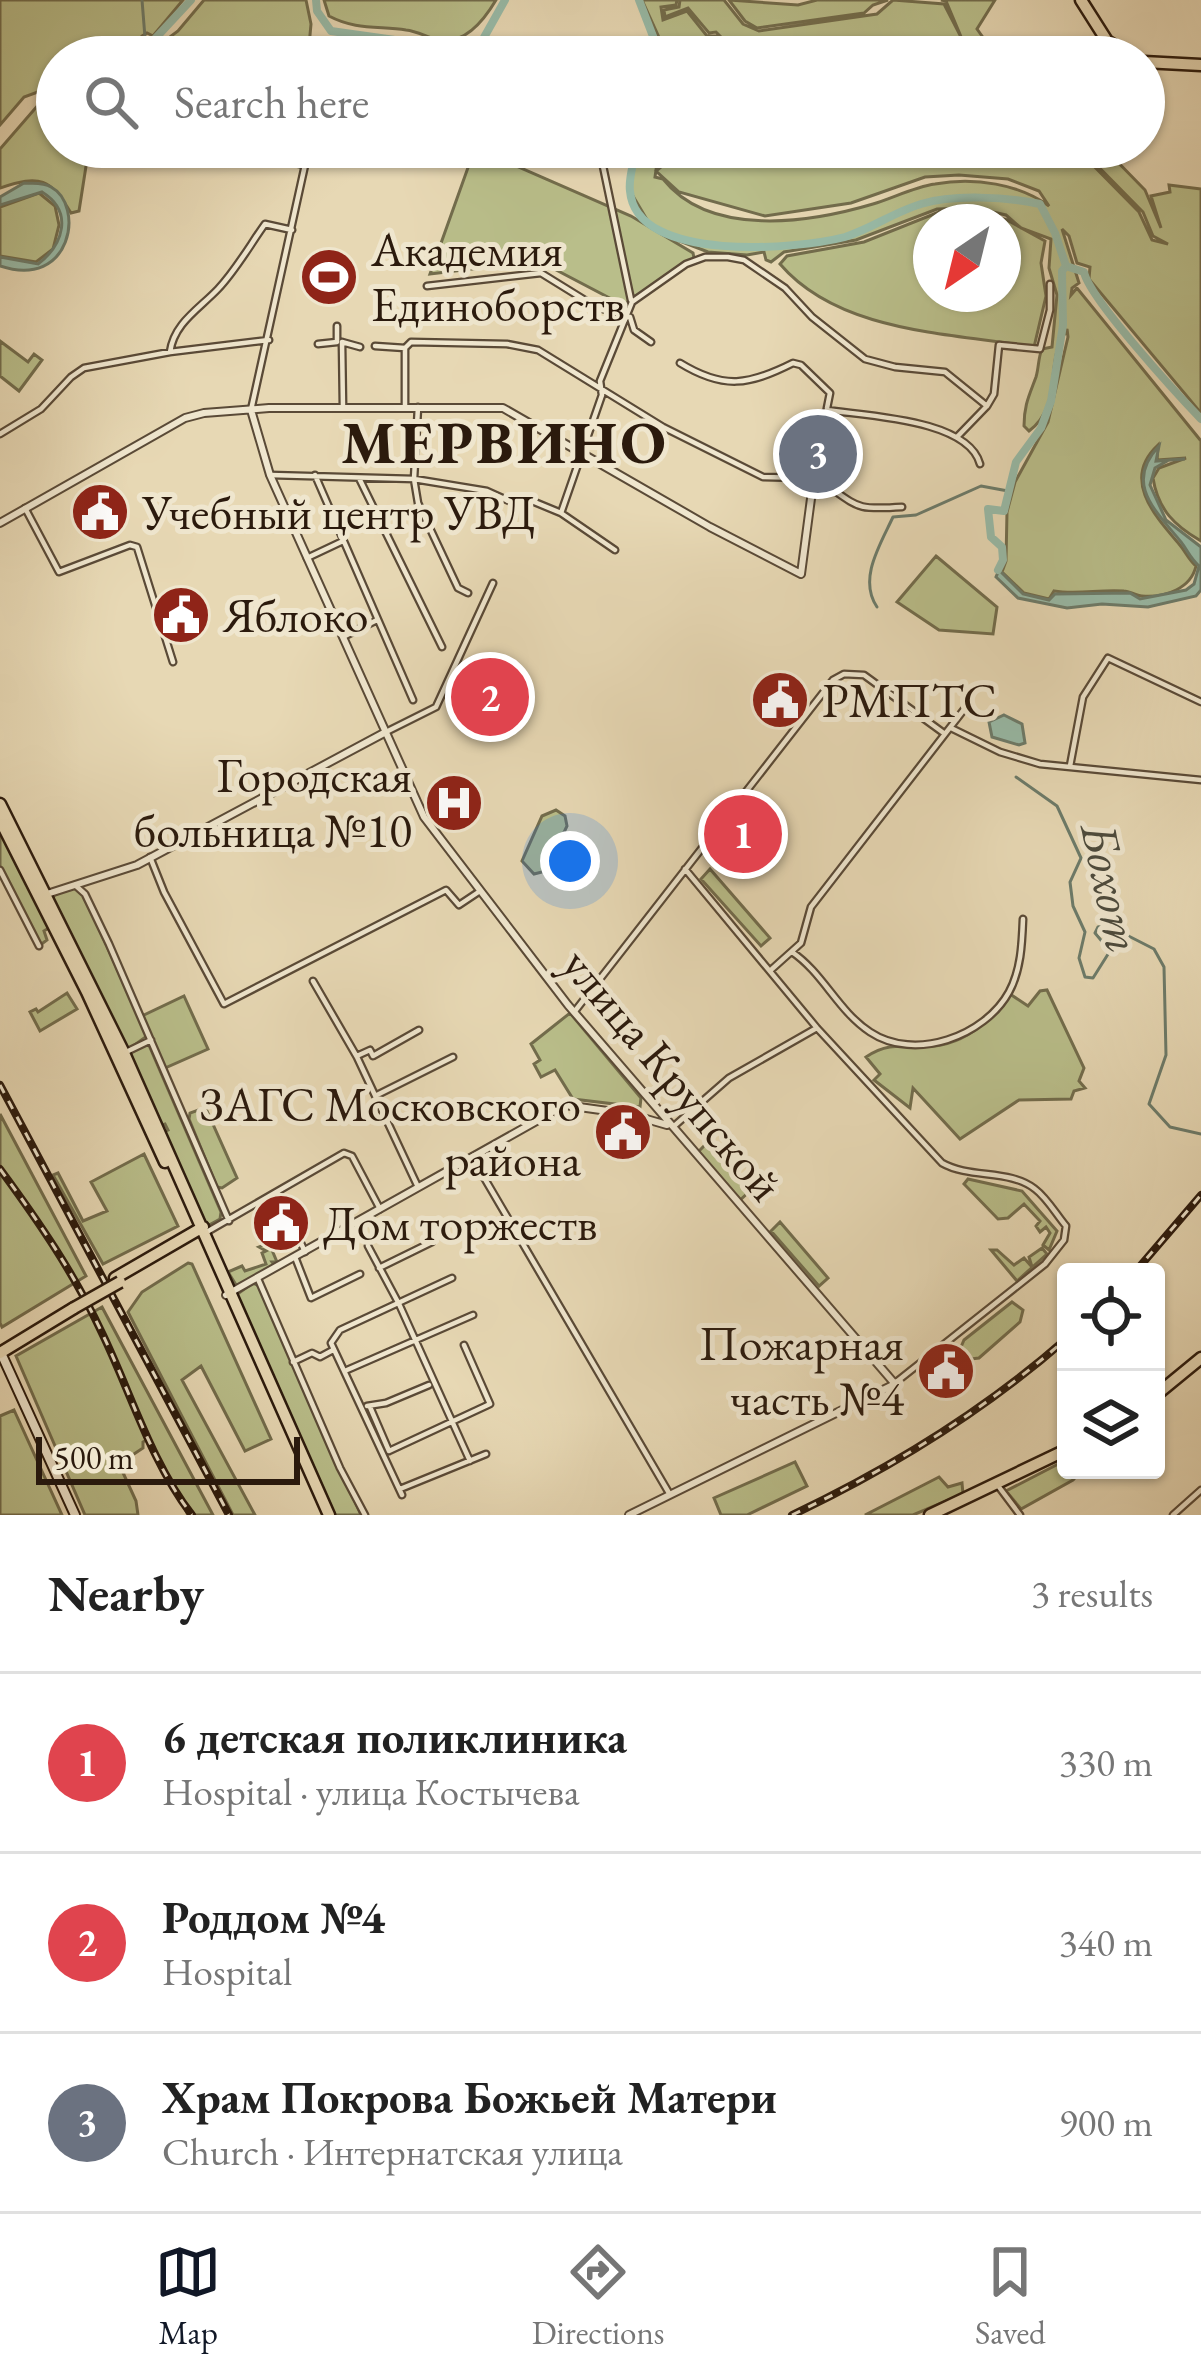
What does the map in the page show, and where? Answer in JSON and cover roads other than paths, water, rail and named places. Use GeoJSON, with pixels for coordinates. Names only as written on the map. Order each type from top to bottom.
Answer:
{"type":"FeatureCollection","features":[{"type":"Feature","properties":{"kind":"main road"},"geometry":{"type":"LineString","coordinates":[[1081,0],[1104,36]]}},
{"type":"Feature","properties":{"kind":"main road"},"geometry":{"type":"LineString","coordinates":[[1165,63],[1201,65]]}},
{"type":"Feature","properties":{"kind":"main road"},"geometry":{"type":"LineString","coordinates":[[0,804],[203,1231]]}},
{"type":"Feature","properties":{"kind":"main road"},"geometry":{"type":"LineString","coordinates":[[0,820],[124,1053],[327,1515]]}},
{"type":"Feature","properties":{"kind":"main road"},"geometry":{"type":"LineString","coordinates":[[75,1515],[0,1351],[203,1231]]}},
{"type":"Feature","properties":{"kind":"main road"},"geometry":{"type":"LineString","coordinates":[[1165,1388],[1201,1358]]}},
{"type":"Feature","properties":{"kind":"main road"},"geometry":{"type":"LineString","coordinates":[[930,1515],[1057,1454]]}},
{"type":"Feature","properties":{"kind":"street"},"geometry":{"type":"LineString","coordinates":[[250,410],[305,168]]}},
{"type":"Feature","properties":{"kind":"street"},"geometry":{"type":"LineString","coordinates":[[603,168],[632,302]]}},
{"type":"Feature","properties":{"kind":"street"},"geometry":{"type":"LineString","coordinates":[[170,352],[188,317],[220,287],[265,224],[292,230]]}},
{"type":"Feature","properties":{"kind":"street"},"geometry":{"type":"LineString","coordinates":[[561,513],[602,388],[600,381],[632,302],[686,264],[705,257],[744,260],[785,288],[812,317],[866,359],[945,372],[987,406]]}},
{"type":"Feature","properties":{"kind":"street"},"geometry":{"type":"LineString","coordinates":[[427,286],[541,273],[596,307],[626,314],[633,319],[634,330],[652,342]]}},
{"type":"Feature","properties":{"kind":"street"},"geometry":{"type":"LineString","coordinates":[[957,436],[994,394],[999,345],[1040,349],[1050,310],[1050,284]]}},
{"type":"Feature","properties":{"kind":"street"},"geometry":{"type":"LineString","coordinates":[[337,326],[343,408]]}},
{"type":"Feature","properties":{"kind":"street"},"geometry":{"type":"LineString","coordinates":[[1,430],[40,409],[80,370],[170,352],[269,340]]}},
{"type":"Feature","properties":{"kind":"street"},"geometry":{"type":"LineString","coordinates":[[405,407],[406,348],[411,342],[507,344],[538,350],[663,427],[763,477],[805,478]]}},
{"type":"Feature","properties":{"kind":"street"},"geometry":{"type":"LineString","coordinates":[[318,344],[360,347]]}},
{"type":"Feature","properties":{"kind":"street"},"geometry":{"type":"LineString","coordinates":[[375,346],[406,348]]}},
{"type":"Feature","properties":{"kind":"street"},"geometry":{"type":"LineString","coordinates":[[0,523],[185,418],[250,410],[503,408],[801,574],[812,491],[805,478],[803,446],[827,410],[830,392],[801,365],[740,384],[706,376],[680,363]]}},
{"type":"Feature","properties":{"kind":"street"},"geometry":{"type":"LineString","coordinates":[[418,407],[414,479],[418,502],[458,588],[469,593]]}},
{"type":"Feature","properties":{"kind":"street","name":"улица Крупской"},"geometry":{"type":"LineString","coordinates":[[250,410],[270,475],[424,817],[658,1117]]}},
{"type":"Feature","properties":{"kind":"street"},"geometry":{"type":"LineString","coordinates":[[827,410],[884,415],[957,436],[980,464]]}},
{"type":"Feature","properties":{"kind":"street"},"geometry":{"type":"LineString","coordinates":[[270,475],[414,479],[491,492],[561,513],[615,550]]}},
{"type":"Feature","properties":{"kind":"street"},"geometry":{"type":"LineString","coordinates":[[315,475],[413,700]]}},
{"type":"Feature","properties":{"kind":"street"},"geometry":{"type":"LineString","coordinates":[[359,478],[442,647]]}},
{"type":"Feature","properties":{"kind":"street"},"geometry":{"type":"LineString","coordinates":[[812,491],[822,482],[866,510],[902,507]]}},
{"type":"Feature","properties":{"kind":"street"},"geometry":{"type":"LineString","coordinates":[[25,508],[59,572],[130,545],[137,547],[173,662]]}},
{"type":"Feature","properties":{"kind":"street"},"geometry":{"type":"LineString","coordinates":[[307,558],[343,541]]}},
{"type":"Feature","properties":{"kind":"street"},"geometry":{"type":"LineString","coordinates":[[42,896],[125,870],[436,707],[493,583]]}},
{"type":"Feature","properties":{"kind":"street"},"geometry":{"type":"LineString","coordinates":[[341,638],[377,620]]}},
{"type":"Feature","properties":{"kind":"street"},"geometry":{"type":"LineString","coordinates":[[1070,766],[1083,697],[1108,658],[1201,702]]}},
{"type":"Feature","properties":{"kind":"street"},"geometry":{"type":"LineString","coordinates":[[574,1012],[839,676],[864,675],[948,731],[1019,759],[1201,780]]}},
{"type":"Feature","properties":{"kind":"street"},"geometry":{"type":"LineString","coordinates":[[772,969],[805,935],[806,915],[970,704]]}},
{"type":"Feature","properties":{"kind":"street"},"geometry":{"type":"LineString","coordinates":[[150,857],[224,1004],[446,890],[459,905],[480,891]]}},
{"type":"Feature","properties":{"kind":"street"},"geometry":{"type":"LineString","coordinates":[[629,1515],[895,1384],[1045,1264],[1064,1240],[1066,1226],[1024,1181],[959,1171],[942,1163],[818,1028],[685,869]]}},
{"type":"Feature","properties":{"kind":"street"},"geometry":{"type":"LineString","coordinates":[[0,870],[39,946]]}},
{"type":"Feature","properties":{"kind":"street"},"geometry":{"type":"LineString","coordinates":[[75,885],[85,894],[230,1221]]}},
{"type":"Feature","properties":{"kind":"street"},"geometry":{"type":"LineString","coordinates":[[792,952],[842,1008],[875,1036],[904,1043],[936,1043],[971,1031],[993,1014],[1009,992],[1022,948],[1022,920]]}},
{"type":"Feature","properties":{"kind":"street"},"geometry":{"type":"LineString","coordinates":[[313,981],[357,1057],[418,1187]]}},
{"type":"Feature","properties":{"kind":"street"},"geometry":{"type":"LineString","coordinates":[[229,1294],[570,1103],[658,1117],[673,1127],[729,1078],[818,1028]]}},
{"type":"Feature","properties":{"kind":"street"},"geometry":{"type":"LineString","coordinates":[[357,1057],[370,1050],[373,1056],[419,1030]]}},
{"type":"Feature","properties":{"kind":"street"},"geometry":{"type":"LineString","coordinates":[[124,1053],[151,1040]]}},
{"type":"Feature","properties":{"kind":"street"},"geometry":{"type":"LineString","coordinates":[[375,1096],[453,1057]]}},
{"type":"Feature","properties":{"kind":"street"},"geometry":{"type":"LineString","coordinates":[[628,1114],[642,1109],[645,1095]]}},
{"type":"Feature","properties":{"kind":"street","name":"улица Крупской"},"geometry":{"type":"LineString","coordinates":[[673,1127],[895,1384]]}},
{"type":"Feature","properties":{"kind":"street"},"geometry":{"type":"LineString","coordinates":[[203,1231],[230,1221],[341,1154],[349,1154],[380,1209]]}},
{"type":"Feature","properties":{"kind":"street"},"geometry":{"type":"LineString","coordinates":[[472,1157],[669,1493]]}},
{"type":"Feature","properties":{"kind":"street"},"geometry":{"type":"LineString","coordinates":[[278,1193],[305,1252]]}},
{"type":"Feature","properties":{"kind":"street"},"geometry":{"type":"LineString","coordinates":[[379,1268],[431,1242]]}},
{"type":"Feature","properties":{"kind":"street"},"geometry":{"type":"LineString","coordinates":[[368,1246],[470,1461]]}},
{"type":"Feature","properties":{"kind":"street"},"geometry":{"type":"LineString","coordinates":[[295,1257],[311,1298],[360,1274]]}},
{"type":"Feature","properties":{"kind":"street"},"geometry":{"type":"LineString","coordinates":[[293,1362],[312,1353],[320,1357],[340,1330],[452,1278]]}},
{"type":"Feature","properties":{"kind":"street"},"geometry":{"type":"LineString","coordinates":[[258,1279],[365,1515]]}},
{"type":"Feature","properties":{"kind":"street"},"geometry":{"type":"LineString","coordinates":[[344,1371],[473,1315]]}},
{"type":"Feature","properties":{"kind":"street"},"geometry":{"type":"LineString","coordinates":[[370,1407],[389,1451],[490,1404],[464,1345]]}},
{"type":"Feature","properties":{"kind":"street"},"geometry":{"type":"LineString","coordinates":[[332,1346],[401,1492],[487,1454]]}},
{"type":"Feature","properties":{"kind":"street"},"geometry":{"type":"LineString","coordinates":[[362,1405],[370,1407],[432,1384]]}},
{"type":"Feature","properties":{"kind":"street"},"geometry":{"type":"LineString","coordinates":[[996,1484],[1021,1515]]}},
{"type":"Feature","properties":{"kind":"street"},"geometry":{"type":"LineString","coordinates":[[1172,1515],[1201,1490]]}},
{"type":"Feature","properties":{"kind":"waterway"},"geometry":{"type":"LineString","coordinates":[[142,0],[145,36]]}},
{"type":"Feature","properties":{"kind":"waterway"},"geometry":{"type":"LineString","coordinates":[[158,36],[191,0]]}},
{"type":"Feature","properties":{"kind":"waterway"},"geometry":{"type":"LineString","coordinates":[[316,0],[317,11],[331,31],[366,36]]}},
{"type":"Feature","properties":{"kind":"waterway"},"geometry":{"type":"LineString","coordinates":[[485,36],[505,0]]}},
{"type":"Feature","properties":{"kind":"waterway"},"geometry":{"type":"LineString","coordinates":[[639,0],[653,36]]}},
{"type":"Feature","properties":{"kind":"waterway"},"geometry":{"type":"LineString","coordinates":[[633,168],[630,191],[639,214],[660,231],[722,246],[793,245],[845,237],[911,207],[949,199],[1040,204],[1066,266],[1084,272],[1117,324],[1201,419]]}},
{"type":"Feature","properties":{"kind":"waterway"},"geometry":{"type":"LineString","coordinates":[[998,570],[1002,547],[991,537],[988,509],[1004,511],[1016,462],[1041,428],[1051,401],[1066,266]]}},
{"type":"Feature","properties":{"kind":"waterway"},"geometry":{"type":"LineString","coordinates":[[877,607],[870,574],[893,517],[916,515],[981,486],[1008,491]]}},
{"type":"Feature","properties":{"kind":"waterway","name":"Бохот"},"geometry":{"type":"LineString","coordinates":[[1016,777],[1057,806],[1081,858],[1070,882],[1073,906],[1085,932],[1079,958],[1085,977],[1093,978],[1110,951],[1095,933],[1107,925],[1154,949],[1164,967],[1166,1055],[1149,1104],[1170,1127],[1201,1134]]}},
{"type":"Feature","properties":{"kind":"railway"},"geometry":{"type":"LineString","coordinates":[[0,1085],[229,1515]]}},
{"type":"Feature","properties":{"kind":"railway"},"geometry":{"type":"LineString","coordinates":[[0,1169],[80,1290],[153,1450],[192,1515]]}},
{"type":"Feature","properties":{"kind":"railway"},"geometry":{"type":"LineString","coordinates":[[1143,1263],[1201,1195]]}},
{"type":"Feature","properties":{"kind":"railway"},"geometry":{"type":"LineString","coordinates":[[792,1515],[935,1436],[1057,1346]]}},
{"type":"Feature","properties":{"kind":"place","name":"Академия Единоборств"},"geometry":{"type":"Point","coordinates":[329,277]}},
{"type":"Feature","properties":{"kind":"place","name":"Храм Покрова Божьей Матери"},"geometry":{"type":"Point","coordinates":[818,454]}},
{"type":"Feature","properties":{"kind":"place","name":"Учебный центр УВД"},"geometry":{"type":"Point","coordinates":[100,512]}},
{"type":"Feature","properties":{"kind":"place","name":"Яблоко"},"geometry":{"type":"Point","coordinates":[181,615]}},
{"type":"Feature","properties":{"kind":"place","name":"Роддом №4"},"geometry":{"type":"Point","coordinates":[490,697]}},
{"type":"Feature","properties":{"kind":"place","name":"РМПТС"},"geometry":{"type":"Point","coordinates":[780,700]}},
{"type":"Feature","properties":{"kind":"place","name":"Городская больница №10"},"geometry":{"type":"Point","coordinates":[454,803]}},
{"type":"Feature","properties":{"kind":"place","name":"6 детская поликлиника"},"geometry":{"type":"Point","coordinates":[743,834]}},
{"type":"Feature","properties":{"kind":"place","name":"ЗАГС Московского района"},"geometry":{"type":"Point","coordinates":[623,1132]}},
{"type":"Feature","properties":{"kind":"place","name":"Дом торжеств"},"geometry":{"type":"Point","coordinates":[281,1223]}},
{"type":"Feature","properties":{"kind":"place","name":"Пожарная часть №4"},"geometry":{"type":"Point","coordinates":[946,1371]}},
{"type":"Feature","properties":{"kind":"district","name":"МЕРВИНО"},"geometry":{"type":"Point","coordinates":[505,442]}}]}
